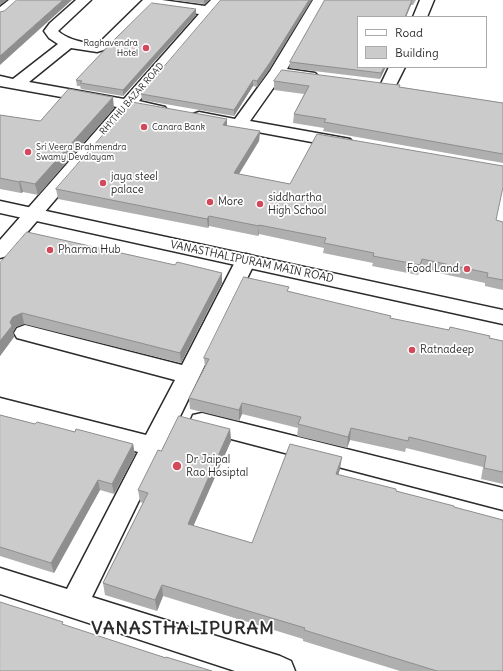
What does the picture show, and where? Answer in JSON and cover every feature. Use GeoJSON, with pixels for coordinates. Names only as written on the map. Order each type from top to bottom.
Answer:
{"type":"FeatureCollection","features":[{"type":"Feature","properties":{"kind":"street"},"geometry":{"type":"LineString","coordinates":[[1,11],[17,0]]}},
{"type":"Feature","properties":{"kind":"street"},"geometry":{"type":"LineString","coordinates":[[84,0],[55,26],[52,35],[68,43],[101,48],[150,1],[213,5]]}},
{"type":"Feature","properties":{"kind":"street"},"geometry":{"type":"LineString","coordinates":[[239,124],[277,72],[320,0]]}},
{"type":"Feature","properties":{"kind":"street"},"geometry":{"type":"LineString","coordinates":[[420,16],[427,0]]}},
{"type":"Feature","properties":{"kind":"street","name":"RHYTHU BAZAR ROAD"},"geometry":{"type":"LineString","coordinates":[[0,252],[213,5]]}},
{"type":"Feature","properties":{"kind":"street"},"geometry":{"type":"LineString","coordinates":[[16,84],[68,43]]}},
{"type":"Feature","properties":{"kind":"street"},"geometry":{"type":"LineString","coordinates":[[388,86],[397,68]]}},
{"type":"Feature","properties":{"kind":"street"},"geometry":{"type":"LineString","coordinates":[[277,72],[321,77]]}},
{"type":"Feature","properties":{"kind":"street"},"geometry":{"type":"LineString","coordinates":[[0,81],[356,145]]}},
{"type":"Feature","properties":{"kind":"street","name":"VANASTHALIPURAM MAIN ROAD"},"geometry":{"type":"LineString","coordinates":[[0,207],[503,317]]}},
{"type":"Feature","properties":{"kind":"street"},"geometry":{"type":"LineString","coordinates":[[74,605],[246,260]]}},
{"type":"Feature","properties":{"kind":"street"},"geometry":{"type":"LineString","coordinates":[[25,333],[189,375]]}},
{"type":"Feature","properties":{"kind":"street"},"geometry":{"type":"LineString","coordinates":[[0,407],[153,446]]}},
{"type":"Feature","properties":{"kind":"street"},"geometry":{"type":"LineString","coordinates":[[169,414],[503,499]]}},
{"type":"Feature","properties":{"kind":"street"},"geometry":{"type":"LineString","coordinates":[[0,581],[280,671]]}},
{"type":"Feature","properties":{"kind":"building"},"geometry":{"type":"Polygon","coordinates":[[[17,0],[63,0],[0,56],[0,12],[4,11],[17,0]]]}},
{"type":"Feature","properties":{"kind":"building"},"geometry":{"type":"Polygon","coordinates":[[[221,0],[309,0],[269,64],[257,81],[253,80],[234,110],[141,94],[221,0]]]}},
{"type":"Feature","properties":{"kind":"building"},"geometry":{"type":"Polygon","coordinates":[[[325,0],[412,0],[405,16],[357,16],[357,68],[384,68],[381,73],[290,62],[325,0]]]}},
{"type":"Feature","properties":{"kind":"building"},"geometry":{"type":"Polygon","coordinates":[[[152,3],[196,9],[123,90],[80,83],[82,81],[76,80],[113,41],[152,3]]]}},
{"type":"Feature","properties":{"kind":"building"},"geometry":{"type":"Polygon","coordinates":[[[282,70],[400,85],[399,87],[503,103],[503,154],[324,122],[326,119],[294,114],[309,86],[274,81],[282,70]]]}},
{"type":"Feature","properties":{"kind":"building"},"geometry":{"type":"Polygon","coordinates":[[[69,89],[113,97],[35,184],[0,178],[0,115],[40,121],[69,89]]]}},
{"type":"Feature","properties":{"kind":"building"},"geometry":{"type":"Polygon","coordinates":[[[132,102],[227,119],[223,125],[260,131],[234,173],[290,184],[317,134],[503,166],[503,187],[496,220],[503,222],[503,280],[487,277],[488,273],[422,259],[420,265],[373,256],[374,253],[324,243],[326,238],[209,216],[207,219],[56,189],[132,102]]]}},
{"type":"Feature","properties":{"kind":"building"},"geometry":{"type":"Polygon","coordinates":[[[27,232],[175,265],[177,262],[222,273],[180,353],[22,313],[13,317],[10,322],[12,326],[0,341],[0,263],[27,232]]]}},
{"type":"Feature","properties":{"kind":"building"},"geometry":{"type":"Polygon","coordinates":[[[244,277],[289,287],[287,291],[391,316],[390,318],[449,330],[450,327],[490,336],[489,338],[503,341],[503,472],[484,468],[486,456],[409,437],[408,441],[351,428],[348,437],[298,424],[301,417],[242,403],[239,410],[189,398],[209,359],[204,358],[244,277]]]}},
{"type":"Feature","properties":{"kind":"building"},"geometry":{"type":"Polygon","coordinates":[[[0,415],[35,424],[37,422],[75,432],[76,429],[133,444],[112,484],[98,480],[51,563],[0,547],[0,415]]]}},
{"type":"Feature","properties":{"kind":"building"},"geometry":{"type":"Polygon","coordinates":[[[179,416],[230,429],[188,524],[252,543],[290,444],[342,457],[336,474],[396,489],[396,491],[503,520],[503,671],[437,671],[304,630],[305,628],[162,585],[155,600],[103,583],[148,493],[138,490],[158,450],[161,451],[179,416]]]}},
{"type":"Feature","properties":{"kind":"building"},"geometry":{"type":"Polygon","coordinates":[[[0,602],[166,658],[212,671],[0,671],[0,602]]]}},
{"type":"Feature","properties":{"kind":"place","name":"Raghavendra Hotel"},"geometry":{"type":"Point","coordinates":[146,48]}},
{"type":"Feature","properties":{"kind":"place","name":"Canara Bank"},"geometry":{"type":"Point","coordinates":[144,127]}},
{"type":"Feature","properties":{"kind":"place","name":"Sri Veera Brahmendra Swamy Devalayam"},"geometry":{"type":"Point","coordinates":[28,152]}},
{"type":"Feature","properties":{"kind":"place","name":"jaya steel palace"},"geometry":{"type":"Point","coordinates":[103,183]}},
{"type":"Feature","properties":{"kind":"place","name":"More"},"geometry":{"type":"Point","coordinates":[210,202]}},
{"type":"Feature","properties":{"kind":"place","name":"siddhartha High School"},"geometry":{"type":"Point","coordinates":[260,204]}},
{"type":"Feature","properties":{"kind":"place","name":"Pharma Hub"},"geometry":{"type":"Point","coordinates":[50,250]}},
{"type":"Feature","properties":{"kind":"place","name":"Food Land"},"geometry":{"type":"Point","coordinates":[467,269]}},
{"type":"Feature","properties":{"kind":"place","name":"Ratnadeep"},"geometry":{"type":"Point","coordinates":[412,350]}},
{"type":"Feature","properties":{"kind":"place","name":"Dr Jaipal Rao Hosiptal"},"geometry":{"type":"Point","coordinates":[177,466]}},
{"type":"Feature","properties":{"kind":"district","name":"VANASTHALIPURAM"},"geometry":{"type":"Point","coordinates":[183,629]}}]}
